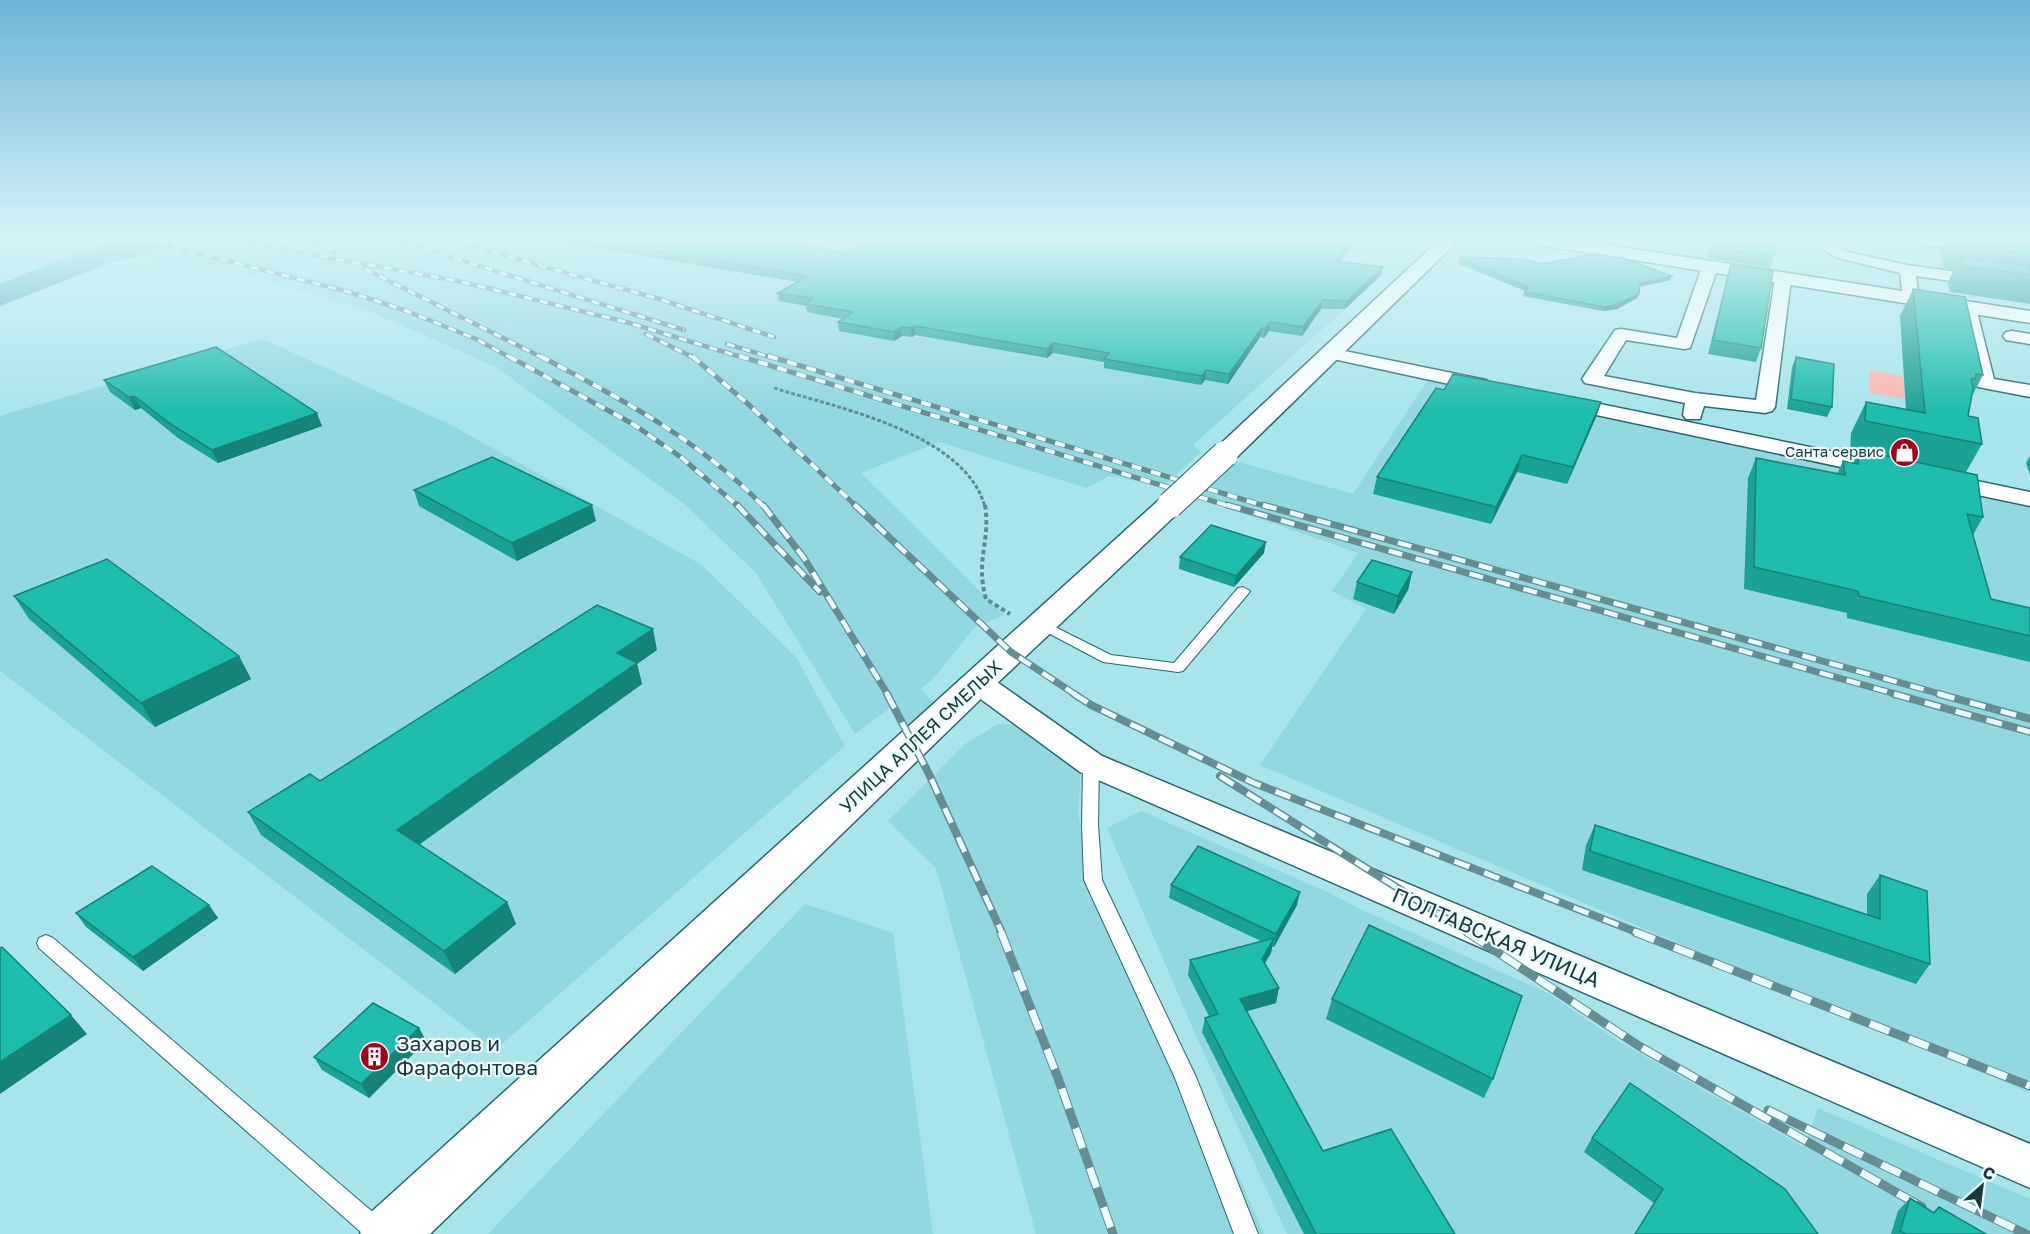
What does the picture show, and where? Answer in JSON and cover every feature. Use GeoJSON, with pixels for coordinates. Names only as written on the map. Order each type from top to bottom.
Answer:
{"type":"FeatureCollection","features":[{"type":"Feature","properties":{"kind":"main road","name":"УЛИЦА АЛЛЕЯ СМЕЛЫХ"},"geometry":{"type":"LineString","coordinates":[[389,1234],[977,682],[1170,506],[1390,297]]}},
{"type":"Feature","properties":{"kind":"main road"},"geometry":{"type":"LineString","coordinates":[[1901,297],[2030,317]]}},
{"type":"Feature","properties":{"kind":"street"},"geometry":{"type":"LineString","coordinates":[[1700,297],[1684,344],[1621,334],[1592,378],[1695,399],[1765,407],[1781,297]]}},
{"type":"Feature","properties":{"kind":"street"},"geometry":{"type":"LineString","coordinates":[[1968,308],[1985,383],[2030,391]]}},
{"type":"Feature","properties":{"kind":"street"},"geometry":{"type":"LineString","coordinates":[[1330,353],[1505,390]]}},
{"type":"Feature","properties":{"kind":"street"},"geometry":{"type":"LineString","coordinates":[[1540,397],[2030,499]]}},
{"type":"Feature","properties":{"kind":"street"},"geometry":{"type":"LineString","coordinates":[[1691,429],[1695,399]]}},
{"type":"Feature","properties":{"kind":"street","name":"ПОЛТАВСКАЯ УЛИЦА"},"geometry":{"type":"LineString","coordinates":[[977,682],[1091,764],[2030,1166]]}},
{"type":"Feature","properties":{"kind":"lane"},"geometry":{"type":"LineString","coordinates":[[1040,625],[1108,659],[1178,668],[1243,591]]}},
{"type":"Feature","properties":{"kind":"lane"},"geometry":{"type":"LineString","coordinates":[[1091,764],[1090,825],[1093,880],[1185,1077],[1246,1234]]}},
{"type":"Feature","properties":{"kind":"lane"},"geometry":{"type":"LineString","coordinates":[[46,943],[381,1234]]}},
{"type":"Feature","properties":{"kind":"path"},"geometry":{"type":"LineString","coordinates":[[774,388],[900,430],[929,442],[954,458],[971,476],[985,502],[987,530],[980,568],[986,599],[1007,613],[1040,625]]}},
{"type":"Feature","properties":{"kind":"shaded area"},"geometry":{"type":"Polygon","coordinates":[[[320,297],[1359,297],[1193,445],[1201,452],[1164,486],[1109,476],[1086,488],[939,442],[861,473],[1004,615],[974,628],[933,679],[921,689],[944,714],[915,742],[894,705],[855,734],[756,573],[683,503],[496,367],[369,311],[320,297]]]}},
{"type":"Feature","properties":{"kind":"shaded area"},"geometry":{"type":"Polygon","coordinates":[[[263,339],[453,426],[702,565],[796,657],[845,746],[495,1050],[0,671],[0,416],[263,339]]]}},
{"type":"Feature","properties":{"kind":"shaded area"},"geometry":{"type":"Polygon","coordinates":[[[1869,370],[1903,376],[1905,399],[1870,393],[1869,370]]]}},
{"type":"Feature","properties":{"kind":"shaded area"},"geometry":{"type":"Polygon","coordinates":[[[1428,380],[2030,508],[2030,1093],[1260,765],[1366,609],[1332,591],[1358,553],[1180,491],[1217,456],[1353,494],[1428,380]]]}},
{"type":"Feature","properties":{"kind":"shaded area"},"geometry":{"type":"Polygon","coordinates":[[[998,724],[1018,725],[1081,769],[1078,814],[1084,840],[1128,948],[1210,1109],[1264,1234],[1036,1234],[936,868],[888,821],[965,744],[998,724]]]}},
{"type":"Feature","properties":{"kind":"shaded area"},"geometry":{"type":"Polygon","coordinates":[[[1141,811],[1328,892],[1362,910],[1548,993],[1618,1041],[1804,1147],[1818,1108],[2030,1199],[2030,1234],[1287,1234],[1196,1036],[1107,828],[1141,811]]]}},
{"type":"Feature","properties":{"kind":"shaded area"},"geometry":{"type":"Polygon","coordinates":[[[805,904],[893,933],[933,1234],[488,1234],[805,904]]]}},
{"type":"Feature","properties":{"kind":"building"},"geometry":{"type":"Polygon","coordinates":[[[803,297],[1352,297],[1347,301],[1323,300],[1303,327],[1270,322],[1265,329],[1262,328],[1229,374],[1206,370],[1202,376],[1104,359],[1109,353],[1053,343],[1047,349],[915,326],[901,327],[894,332],[838,322],[853,312],[806,304],[813,298],[803,297]]]}},
{"type":"Feature","properties":{"kind":"building"},"geometry":{"type":"Polygon","coordinates":[[[1549,297],[1634,297],[1605,307],[1549,297]]]}},
{"type":"Feature","properties":{"kind":"building"},"geometry":{"type":"Polygon","coordinates":[[[1723,297],[1769,297],[1761,348],[1713,340],[1723,297]]]}},
{"type":"Feature","properties":{"kind":"building"},"geometry":{"type":"Polygon","coordinates":[[[1914,297],[1965,297],[1983,375],[1976,374],[1975,379],[1971,379],[1973,389],[1968,416],[1978,418],[1982,444],[1865,421],[1866,402],[1925,413],[1914,297]]]}},
{"type":"Feature","properties":{"kind":"building"},"geometry":{"type":"Polygon","coordinates":[[[216,347],[317,413],[212,450],[172,425],[134,396],[129,397],[104,380],[216,347]]]}},
{"type":"Feature","properties":{"kind":"building"},"geometry":{"type":"Polygon","coordinates":[[[1796,357],[1834,364],[1832,407],[1791,399],[1796,357]]]}},
{"type":"Feature","properties":{"kind":"building"},"geometry":{"type":"Polygon","coordinates":[[[1453,374],[1601,402],[1573,467],[1522,455],[1496,507],[1377,477],[1436,388],[1444,390],[1453,374]]]}},
{"type":"Feature","properties":{"kind":"building"},"geometry":{"type":"Polygon","coordinates":[[[1859,450],[1977,475],[1983,517],[1967,514],[1991,599],[2030,608],[2030,636],[1859,596],[1858,591],[1754,567],[1756,458],[1845,475],[1843,461],[1858,464],[1859,450]]]}},
{"type":"Feature","properties":{"kind":"building"},"geometry":{"type":"Polygon","coordinates":[[[492,457],[592,505],[512,543],[414,490],[492,457]]]}},
{"type":"Feature","properties":{"kind":"building"},"geometry":{"type":"Polygon","coordinates":[[[1211,525],[1266,542],[1236,576],[1180,557],[1211,525]]]}},
{"type":"Feature","properties":{"kind":"building"},"geometry":{"type":"Polygon","coordinates":[[[107,559],[239,656],[141,703],[14,596],[107,559]]]}},
{"type":"Feature","properties":{"kind":"building"},"geometry":{"type":"Polygon","coordinates":[[[1372,560],[1412,572],[1398,596],[1357,582],[1372,560]]]}},
{"type":"Feature","properties":{"kind":"building"},"geometry":{"type":"Polygon","coordinates":[[[597,605],[653,629],[617,653],[637,663],[397,830],[507,902],[444,951],[248,812],[310,774],[320,781],[597,605]]]}},
{"type":"Feature","properties":{"kind":"building"},"geometry":{"type":"Polygon","coordinates":[[[1595,825],[1880,919],[1880,875],[1927,891],[1930,964],[1590,851],[1595,825]]]}},
{"type":"Feature","properties":{"kind":"building"},"geometry":{"type":"Polygon","coordinates":[[[1198,846],[1300,892],[1276,934],[1171,885],[1198,846]]]}},
{"type":"Feature","properties":{"kind":"building"},"geometry":{"type":"Polygon","coordinates":[[[152,866],[209,905],[133,957],[76,913],[152,866]]]}},
{"type":"Feature","properties":{"kind":"building"},"geometry":{"type":"Polygon","coordinates":[[[1369,925],[1522,996],[1493,1079],[1332,999],[1369,925]]]}},
{"type":"Feature","properties":{"kind":"building"},"geometry":{"type":"Polygon","coordinates":[[[1274,938],[1262,959],[1279,988],[1240,999],[1323,1151],[1391,1129],[1455,1234],[1316,1234],[1205,1018],[1218,1014],[1190,960],[1274,938]]]}},
{"type":"Feature","properties":{"kind":"building"},"geometry":{"type":"Polygon","coordinates":[[[2,947],[71,1015],[0,1062],[0,948],[2,947]]]}},
{"type":"Feature","properties":{"kind":"building","name":"Захаров и Фарафонтова"},"geometry":{"type":"Polygon","coordinates":[[[373,1003],[419,1028],[361,1084],[314,1057],[373,1003]]]}},
{"type":"Feature","properties":{"kind":"building"},"geometry":{"type":"Polygon","coordinates":[[[1630,1083],[1785,1189],[1818,1234],[1635,1234],[1663,1189],[1592,1138],[1630,1083]]]}},
{"type":"Feature","properties":{"kind":"building"},"geometry":{"type":"Polygon","coordinates":[[[1910,1198],[1934,1213],[1939,1207],[1986,1234],[1906,1234],[1900,1231],[1910,1198]]]}},
{"type":"Feature","properties":{"kind":"railway"},"geometry":{"type":"LineString","coordinates":[[363,297],[404,310]]}},
{"type":"Feature","properties":{"kind":"railway"},"geometry":{"type":"LineString","coordinates":[[420,297],[543,358]]}},
{"type":"Feature","properties":{"kind":"railway"},"geometry":{"type":"LineString","coordinates":[[522,297],[626,322],[744,358]]}},
{"type":"Feature","properties":{"kind":"railway"},"geometry":{"type":"LineString","coordinates":[[577,297],[684,330]]}},
{"type":"Feature","properties":{"kind":"railway"},"geometry":{"type":"LineString","coordinates":[[650,297],[774,337]]}},
{"type":"Feature","properties":{"kind":"railway"},"geometry":{"type":"LineString","coordinates":[[404,310],[410,312]]}},
{"type":"Feature","properties":{"kind":"railway"},"geometry":{"type":"LineString","coordinates":[[404,310],[476,339],[511,358]]}},
{"type":"Feature","properties":{"kind":"railway"},"geometry":{"type":"LineString","coordinates":[[646,334],[694,358]]}},
{"type":"Feature","properties":{"kind":"railway"},"geometry":{"type":"LineString","coordinates":[[727,344],[773,358]]}},
{"type":"Feature","properties":{"kind":"railway"},"geometry":{"type":"LineString","coordinates":[[508,356],[633,424],[682,458],[738,507]]}},
{"type":"Feature","properties":{"kind":"railway"},"geometry":{"type":"LineString","coordinates":[[540,356],[600,388],[687,441],[740,483],[764,507]]}},
{"type":"Feature","properties":{"kind":"railway"},"geometry":{"type":"LineString","coordinates":[[692,356],[748,404],[857,507]]}},
{"type":"Feature","properties":{"kind":"railway"},"geometry":{"type":"LineString","coordinates":[[739,356],[1232,507]]}},
{"type":"Feature","properties":{"kind":"railway"},"geometry":{"type":"LineString","coordinates":[[768,356],[1268,507]]}},
{"type":"Feature","properties":{"kind":"railway"},"geometry":{"type":"LineString","coordinates":[[763,505],[804,558],[888,695]]}},
{"type":"Feature","properties":{"kind":"railway"},"geometry":{"type":"LineString","coordinates":[[855,505],[1011,652],[1076,695]]}},
{"type":"Feature","properties":{"kind":"railway"},"geometry":{"type":"LineString","coordinates":[[1227,505],[1899,695]]}},
{"type":"Feature","properties":{"kind":"railway"},"geometry":{"type":"LineString","coordinates":[[1263,505],[1944,695]]}},
{"type":"Feature","properties":{"kind":"railway"},"geometry":{"type":"LineString","coordinates":[[738,507],[820,592]]}},
{"type":"Feature","properties":{"kind":"railway"},"geometry":{"type":"LineString","coordinates":[[887,694],[929,774],[1002,933]]}},
{"type":"Feature","properties":{"kind":"railway"},"geometry":{"type":"LineString","coordinates":[[1074,694],[1091,705],[1254,783],[1639,933]]}},
{"type":"Feature","properties":{"kind":"railway"},"geometry":{"type":"LineString","coordinates":[[1894,694],[2030,732]]}},
{"type":"Feature","properties":{"kind":"railway"},"geometry":{"type":"LineString","coordinates":[[1939,694],[2030,719]]}},
{"type":"Feature","properties":{"kind":"railway"},"geometry":{"type":"LineString","coordinates":[[1220,776],[1469,933]]}},
{"type":"Feature","properties":{"kind":"railway"},"geometry":{"type":"LineString","coordinates":[[1001,932],[1058,1078],[1113,1234]]}},
{"type":"Feature","properties":{"kind":"railway"},"geometry":{"type":"LineString","coordinates":[[1467,932],[1639,1046],[1922,1207]]}},
{"type":"Feature","properties":{"kind":"railway"},"geometry":{"type":"LineString","coordinates":[[1635,932],[2030,1086]]}},
{"type":"Feature","properties":{"kind":"railway"},"geometry":{"type":"LineString","coordinates":[[1768,1110],[2026,1234]]}},
{"type":"Feature","properties":{"kind":"place","name":"Санта сервис"},"geometry":{"type":"Point","coordinates":[1905,452]}},
{"type":"Feature","properties":{"kind":"place","name":"Захаров и Фарафонтова"},"geometry":{"type":"Point","coordinates":[375,1056]}}]}
